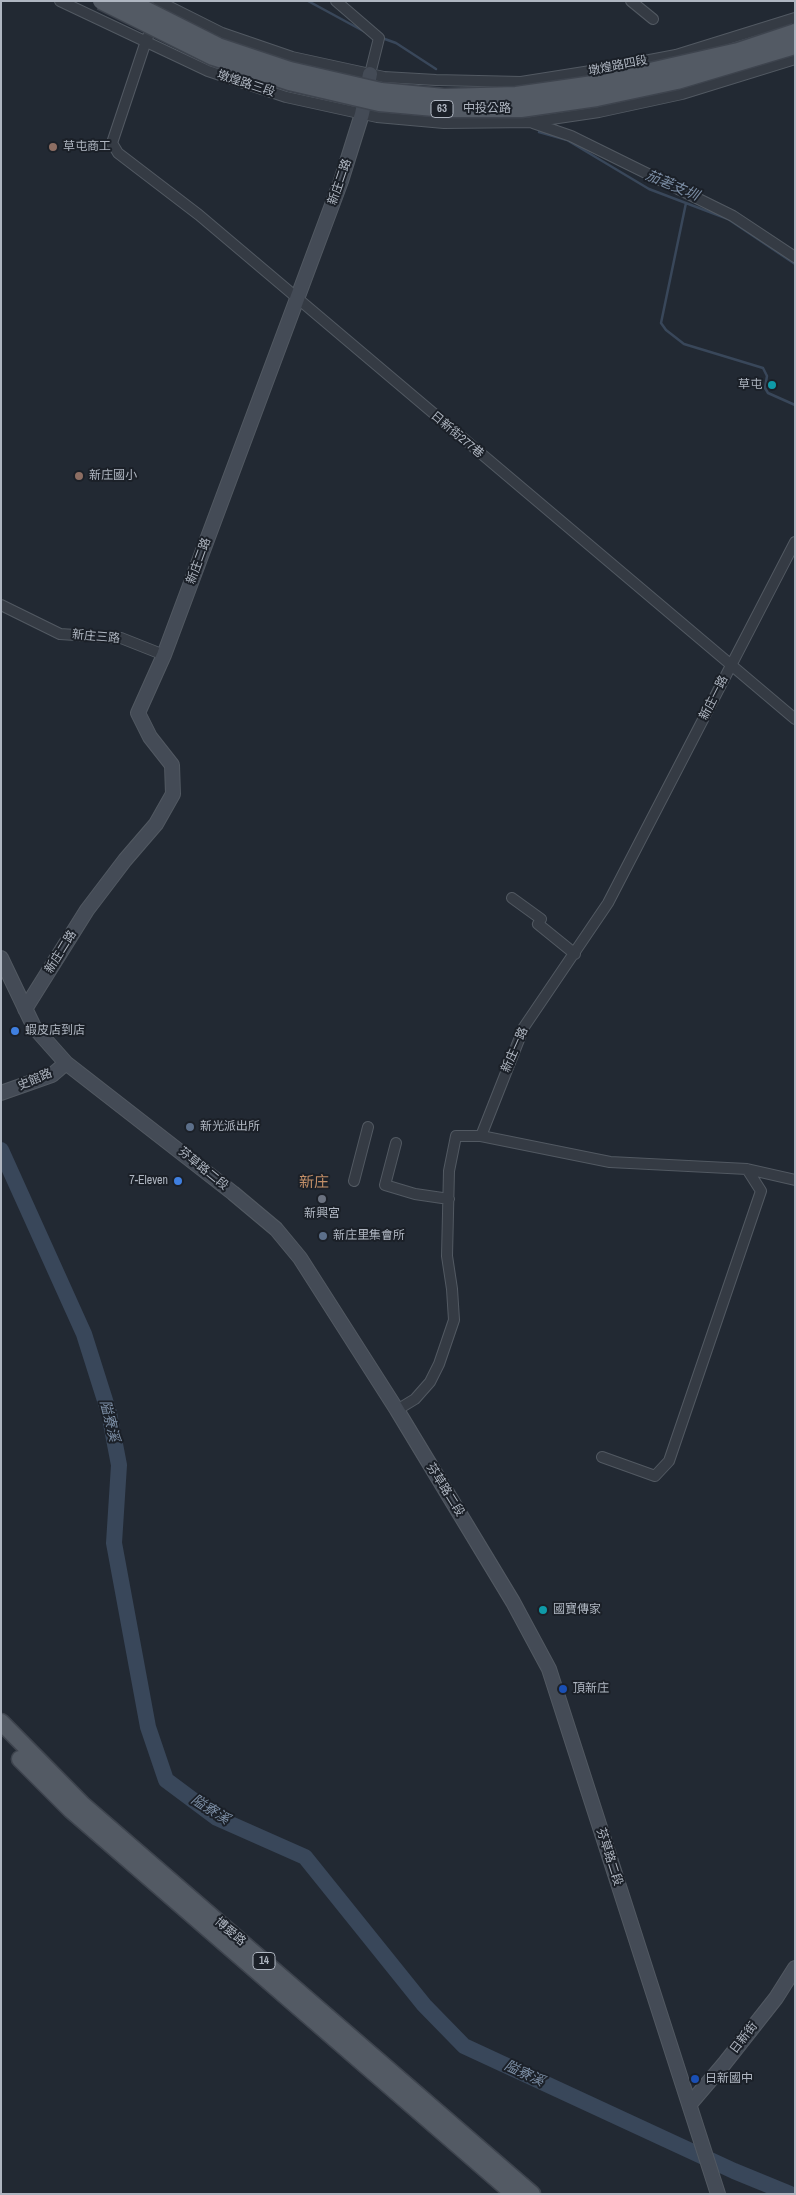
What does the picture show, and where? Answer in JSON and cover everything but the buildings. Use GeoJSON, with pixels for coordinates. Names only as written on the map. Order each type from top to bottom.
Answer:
{"type":"FeatureCollection","features":[{"type":"Feature","properties":{"kind":"main road","name":"中投公路"},"geometry":{"type":"LineString","coordinates":[[129,1],[218,46],[290,70],[381,91],[444,97],[516,95],[593,84],[720,55],[795,32]]}},
{"type":"Feature","properties":{"kind":"main road","name":"中投公路"},"geometry":{"type":"LineString","coordinates":[[102,2],[213,57],[289,82],[379,103],[445,109],[520,109],[597,98],[677,81],[795,46]]}},
{"type":"Feature","properties":{"kind":"main road","name":"博愛路"},"geometry":{"type":"LineString","coordinates":[[1,1722],[83,1805],[532,2194]]}},
{"type":"Feature","properties":{"kind":"main road","name":"博愛路"},"geometry":{"type":"LineString","coordinates":[[1,1739],[71,1810],[514,2194]]}},
{"type":"Feature","properties":{"kind":"street","name":"墩煌路三段"},"geometry":{"type":"LineString","coordinates":[[60,1],[208,72],[286,97],[362,114],[444,124],[531,122]]}},
{"type":"Feature","properties":{"kind":"street"},"geometry":{"type":"LineString","coordinates":[[146,41],[160,2],[222,33],[292,57],[370,74],[379,38],[336,1]]}},
{"type":"Feature","properties":{"kind":"street"},"geometry":{"type":"LineString","coordinates":[[631,1],[653,19]]}},
{"type":"Feature","properties":{"kind":"street","name":"墩煌路四段"},"geometry":{"type":"LineString","coordinates":[[370,74],[384,77],[436,80],[521,82],[676,55],[795,18]]}},
{"type":"Feature","properties":{"kind":"street","name":"日新街277巷"},"geometry":{"type":"LineString","coordinates":[[146,41],[112,144],[118,153],[199,214],[296,299],[795,719]]}},
{"type":"Feature","properties":{"kind":"street"},"geometry":{"type":"LineString","coordinates":[[531,122],[600,112],[682,94],[795,59]]}},
{"type":"Feature","properties":{"kind":"street","name":"新庄二路"},"geometry":{"type":"LineString","coordinates":[[25,1009],[87,910],[156,824],[173,794],[172,765],[150,737],[138,713],[164,655],[341,181],[362,114],[370,74]]}},
{"type":"Feature","properties":{"kind":"street"},"geometry":{"type":"LineString","coordinates":[[453,80],[510,115],[571,136],[733,216],[795,257]]}},
{"type":"Feature","properties":{"kind":"street","name":"新庄一路"},"geometry":{"type":"LineString","coordinates":[[482,1136],[524,1027],[608,903],[795,542]]}},
{"type":"Feature","properties":{"kind":"street","name":"新庄三路"},"geometry":{"type":"LineString","coordinates":[[1,605],[60,634],[121,638],[164,655]]}},
{"type":"Feature","properties":{"kind":"street"},"geometry":{"type":"LineString","coordinates":[[512,898],[541,918],[538,924],[574,954]]}},
{"type":"Feature","properties":{"kind":"street","name":"芬草路二段"},"geometry":{"type":"LineString","coordinates":[[1,958],[34,1027],[66,1063],[190,1158],[276,1229],[300,1258],[397,1410],[513,1602],[549,1670],[718,2192]]}},
{"type":"Feature","properties":{"kind":"street","name":"史館路"},"geometry":{"type":"LineString","coordinates":[[1,1093],[52,1075],[66,1063]]}},
{"type":"Feature","properties":{"kind":"street"},"geometry":{"type":"LineString","coordinates":[[354,1181],[368,1127]]}},
{"type":"Feature","properties":{"kind":"street"},"geometry":{"type":"LineString","coordinates":[[397,1410],[414,1399],[430,1382],[439,1364],[454,1320],[447,1256],[450,1199],[449,1171],[456,1136],[482,1136],[610,1162],[747,1169],[795,1180]]}},
{"type":"Feature","properties":{"kind":"street"},"geometry":{"type":"LineString","coordinates":[[396,1143],[385,1185],[415,1194],[450,1199]]}},
{"type":"Feature","properties":{"kind":"street"},"geometry":{"type":"LineString","coordinates":[[602,1457],[655,1476],[669,1461],[761,1191],[747,1169]]}},
{"type":"Feature","properties":{"kind":"street","name":"日新街"},"geometry":{"type":"LineString","coordinates":[[690,2104],[776,1998],[795,1968]]}},
{"type":"Feature","properties":{"kind":"waterway"},"geometry":{"type":"LineString","coordinates":[[308,1],[367,33]]}},
{"type":"Feature","properties":{"kind":"waterway"},"geometry":{"type":"LineString","coordinates":[[382,38],[396,43],[436,69]]}},
{"type":"Feature","properties":{"kind":"waterway","name":"茄荖支圳"},"geometry":{"type":"LineString","coordinates":[[539,132],[567,140],[649,189],[728,219],[795,264]]}},
{"type":"Feature","properties":{"kind":"waterway"},"geometry":{"type":"LineString","coordinates":[[686,203],[661,323],[666,330],[684,344],[763,368],[767,376],[765,388],[768,393],[795,405]]}},
{"type":"Feature","properties":{"kind":"waterway","name":"隘寮溪"},"geometry":{"type":"LineString","coordinates":[[1,1150],[84,1334],[109,1413],[119,1465],[114,1543],[148,1727],[166,1780],[217,1818],[305,1857],[424,2005],[464,2046],[734,2171],[790,2194]]}},
{"type":"Feature","properties":{"kind":"place","name":"草屯商工"},"geometry":{"type":"Point","coordinates":[53,147]}},
{"type":"Feature","properties":{"kind":"place","name":"草屯"},"geometry":{"type":"Point","coordinates":[772,385]}},
{"type":"Feature","properties":{"kind":"place","name":"新庄國小"},"geometry":{"type":"Point","coordinates":[79,476]}},
{"type":"Feature","properties":{"kind":"place","name":"蝦皮店到店"},"geometry":{"type":"Point","coordinates":[15,1031]}},
{"type":"Feature","properties":{"kind":"place","name":"新光派出所"},"geometry":{"type":"Point","coordinates":[190,1127]}},
{"type":"Feature","properties":{"kind":"place","name":"7-Eleven"},"geometry":{"type":"Point","coordinates":[178,1181]}},
{"type":"Feature","properties":{"kind":"place","name":"新興宮"},"geometry":{"type":"Point","coordinates":[322,1199]}},
{"type":"Feature","properties":{"kind":"place","name":"新庄里集會所"},"geometry":{"type":"Point","coordinates":[323,1236]}},
{"type":"Feature","properties":{"kind":"place","name":"國寶傳家"},"geometry":{"type":"Point","coordinates":[543,1610]}},
{"type":"Feature","properties":{"kind":"place","name":"頂新庄"},"geometry":{"type":"Point","coordinates":[563,1689]}},
{"type":"Feature","properties":{"kind":"place","name":"日新國中"},"geometry":{"type":"Point","coordinates":[695,2079]}},
{"type":"Feature","properties":{"kind":"district","name":"新庄"},"geometry":{"type":"Point","coordinates":[314,1183]}}]}
